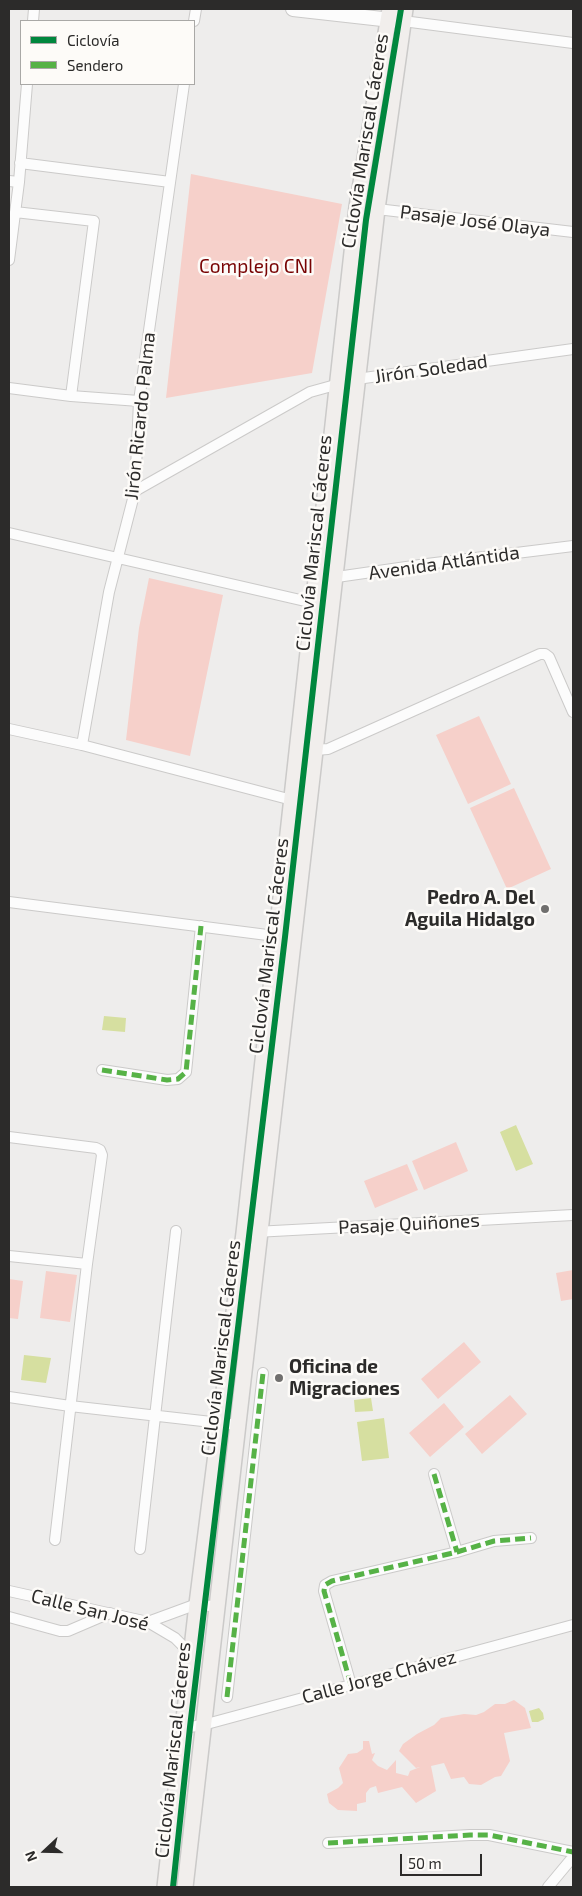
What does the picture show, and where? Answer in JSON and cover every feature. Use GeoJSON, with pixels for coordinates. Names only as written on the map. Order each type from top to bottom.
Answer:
{"type":"FeatureCollection","features":[{"type":"Feature","properties":{"kind":"main road"},"geometry":{"type":"LineString","coordinates":[[185,1887],[377,209],[396,14]]}},
{"type":"Feature","properties":{"kind":"main road"},"geometry":{"type":"LineString","coordinates":[[165,1887],[197,1604],[244,1233],[357,207],[396,14]]}},
{"type":"Feature","properties":{"kind":"street"},"geometry":{"type":"LineString","coordinates":[[294,9],[396,14],[573,43]]}},
{"type":"Feature","properties":{"kind":"street"},"geometry":{"type":"LineString","coordinates":[[9,260],[15,212],[14,181],[20,163],[27,85]]}},
{"type":"Feature","properties":{"kind":"street","name":"Jirón Ricardo Palma"},"geometry":{"type":"LineString","coordinates":[[82,745],[109,592],[135,491],[139,401],[184,85]]}},
{"type":"Feature","properties":{"kind":"street"},"geometry":{"type":"LineString","coordinates":[[20,163],[170,182]]}},
{"type":"Feature","properties":{"kind":"street","name":"Pasaje José Olaya"},"geometry":{"type":"LineString","coordinates":[[377,209],[573,232]]}},
{"type":"Feature","properties":{"kind":"street"},"geometry":{"type":"LineString","coordinates":[[15,212],[94,221],[72,396]]}},
{"type":"Feature","properties":{"kind":"street","name":"Jirón Soledad"},"geometry":{"type":"LineString","coordinates":[[135,491],[310,392],[357,379],[573,349]]}},
{"type":"Feature","properties":{"kind":"street"},"geometry":{"type":"LineString","coordinates":[[9,388],[72,396],[139,401]]}},
{"type":"Feature","properties":{"kind":"street"},"geometry":{"type":"LineString","coordinates":[[9,533],[331,607]]}},
{"type":"Feature","properties":{"kind":"street","name":"Avenida Atlántida"},"geometry":{"type":"LineString","coordinates":[[316,580],[573,546]]}},
{"type":"Feature","properties":{"kind":"street"},"geometry":{"type":"LineString","coordinates":[[315,750],[328,749],[540,654],[545,654],[548,657],[573,712]]}},
{"type":"Feature","properties":{"kind":"street"},"geometry":{"type":"LineString","coordinates":[[9,729],[82,745],[292,800],[309,801]]}},
{"type":"Feature","properties":{"kind":"street"},"geometry":{"type":"LineString","coordinates":[[9,902],[293,938]]}},
{"type":"Feature","properties":{"kind":"street"},"geometry":{"type":"LineString","coordinates":[[102,1070],[167,1080],[178,1079],[186,1072],[201,926]]}},
{"type":"Feature","properties":{"kind":"street"},"geometry":{"type":"LineString","coordinates":[[9,1137],[96,1148],[100,1150],[102,1155],[87,1264],[55,1540]]}},
{"type":"Feature","properties":{"kind":"street","name":"Pasaje Quiñones"},"geometry":{"type":"LineString","coordinates":[[244,1233],[573,1215]]}},
{"type":"Feature","properties":{"kind":"street"},"geometry":{"type":"LineString","coordinates":[[140,1549],[176,1231]]}},
{"type":"Feature","properties":{"kind":"street"},"geometry":{"type":"LineString","coordinates":[[9,1256],[87,1264]]}},
{"type":"Feature","properties":{"kind":"street"},"geometry":{"type":"LineString","coordinates":[[227,1697],[263,1373]]}},
{"type":"Feature","properties":{"kind":"street"},"geometry":{"type":"LineString","coordinates":[[9,1397],[70,1406],[238,1425]]}},
{"type":"Feature","properties":{"kind":"street"},"geometry":{"type":"LineString","coordinates":[[434,1474],[457,1552]]}},
{"type":"Feature","properties":{"kind":"street"},"geometry":{"type":"LineString","coordinates":[[351,1685],[324,1591],[326,1585],[332,1581],[457,1552],[494,1541],[531,1538]]}},
{"type":"Feature","properties":{"kind":"street","name":"Calle San José"},"geometry":{"type":"LineString","coordinates":[[9,1591],[148,1622],[175,1638],[191,1654]]}},
{"type":"Feature","properties":{"kind":"street"},"geometry":{"type":"LineString","coordinates":[[148,1622],[197,1604],[217,1607]]}},
{"type":"Feature","properties":{"kind":"street"},"geometry":{"type":"LineString","coordinates":[[9,1617],[60,1631],[68,1631],[110,1613]]}},
{"type":"Feature","properties":{"kind":"street","name":"Calle Jorge Chávez"},"geometry":{"type":"LineString","coordinates":[[184,1728],[203,1725],[573,1625]]}},
{"type":"Feature","properties":{"kind":"street"},"geometry":{"type":"LineString","coordinates":[[328,1843],[470,1834],[489,1835],[573,1852]]}},
{"type":"Feature","properties":{"kind":"street"},"geometry":{"type":"LineString","coordinates":[[548,1887],[573,1857]]}},
{"type":"Feature","properties":{"kind":"green space","name":"Complejo CNI"},"geometry":{"type":"Polygon","coordinates":[[[191,174],[342,204],[312,373],[166,398],[191,174]]]}},
{"type":"Feature","properties":{"kind":"green space"},"geometry":{"type":"Polygon","coordinates":[[[149,578],[223,595],[190,756],[126,740],[139,628],[149,578]]]}},
{"type":"Feature","properties":{"kind":"green space"},"geometry":{"type":"Polygon","coordinates":[[[479,716],[511,784],[468,804],[436,735],[479,716]]]}},
{"type":"Feature","properties":{"kind":"green space"},"geometry":{"type":"Polygon","coordinates":[[[514,788],[551,869],[507,889],[470,808],[514,788]]]}},
{"type":"Feature","properties":{"kind":"green space"},"geometry":{"type":"Polygon","coordinates":[[[456,1142],[468,1171],[424,1190],[412,1161],[456,1142]]]}},
{"type":"Feature","properties":{"kind":"green space"},"geometry":{"type":"Polygon","coordinates":[[[407,1164],[418,1190],[375,1208],[364,1181],[407,1164]]]}},
{"type":"Feature","properties":{"kind":"green space"},"geometry":{"type":"Polygon","coordinates":[[[573,1270],[573,1299],[561,1301],[556,1273],[573,1270]]]}},
{"type":"Feature","properties":{"kind":"green space"},"geometry":{"type":"Polygon","coordinates":[[[46,1271],[77,1275],[70,1322],[40,1318],[46,1271]]]}},
{"type":"Feature","properties":{"kind":"green space"},"geometry":{"type":"Polygon","coordinates":[[[9,1279],[23,1281],[18,1319],[9,1318],[9,1279]]]}},
{"type":"Feature","properties":{"kind":"green space"},"geometry":{"type":"Polygon","coordinates":[[[464,1342],[481,1362],[438,1399],[421,1379],[464,1342]]]}},
{"type":"Feature","properties":{"kind":"green space"},"geometry":{"type":"Polygon","coordinates":[[[510,1395],[527,1414],[482,1454],[465,1434],[510,1395]]]}},
{"type":"Feature","properties":{"kind":"green space"},"geometry":{"type":"Polygon","coordinates":[[[444,1403],[464,1427],[430,1457],[409,1433],[444,1403]]]}},
{"type":"Feature","properties":{"kind":"green space"},"geometry":{"type":"Polygon","coordinates":[[[514,1700],[525,1708],[531,1728],[504,1733],[510,1761],[501,1776],[495,1777],[481,1785],[469,1784],[464,1777],[451,1779],[444,1763],[431,1766],[436,1791],[416,1803],[402,1787],[378,1793],[376,1786],[370,1788],[366,1793],[366,1802],[357,1804],[357,1811],[338,1810],[329,1803],[327,1794],[343,1783],[339,1768],[348,1754],[357,1753],[363,1749],[363,1741],[369,1741],[372,1754],[375,1753],[372,1760],[378,1766],[387,1770],[396,1760],[396,1773],[408,1776],[410,1771],[420,1767],[416,1768],[399,1751],[403,1744],[434,1725],[441,1718],[464,1714],[476,1715],[495,1704],[505,1704],[514,1700]]]}},
{"type":"Feature","properties":{"kind":"shaded area"},"geometry":{"type":"Polygon","coordinates":[[[104,1016],[126,1018],[125,1032],[102,1030],[104,1016]]]}},
{"type":"Feature","properties":{"kind":"shaded area"},"geometry":{"type":"Polygon","coordinates":[[[516,1125],[533,1164],[516,1171],[500,1132],[516,1125]]]}},
{"type":"Feature","properties":{"kind":"shaded area"},"geometry":{"type":"Polygon","coordinates":[[[24,1355],[51,1358],[46,1383],[21,1380],[24,1355]]]}},
{"type":"Feature","properties":{"kind":"shaded area"},"geometry":{"type":"Polygon","coordinates":[[[371,1398],[373,1411],[355,1412],[354,1400],[371,1398]]]}},
{"type":"Feature","properties":{"kind":"shaded area"},"geometry":{"type":"Polygon","coordinates":[[[384,1418],[389,1458],[362,1461],[357,1422],[384,1418]]]}},
{"type":"Feature","properties":{"kind":"shaded area"},"geometry":{"type":"Polygon","coordinates":[[[539,1708],[543,1713],[544,1719],[532,1722],[529,1711],[539,1708]]]}},
{"type":"Feature","properties":{"kind":"marked path"},"geometry":{"type":"LineString","coordinates":[[102,1070],[167,1080],[178,1079],[186,1072],[201,926]]}},
{"type":"Feature","properties":{"kind":"marked path"},"geometry":{"type":"LineString","coordinates":[[227,1697],[263,1373]]}},
{"type":"Feature","properties":{"kind":"marked path"},"geometry":{"type":"LineString","coordinates":[[434,1474],[457,1552]]}},
{"type":"Feature","properties":{"kind":"marked path"},"geometry":{"type":"LineString","coordinates":[[351,1685],[324,1591],[325,1585],[332,1581],[457,1552],[494,1541],[531,1538]]}},
{"type":"Feature","properties":{"kind":"marked path"},"geometry":{"type":"LineString","coordinates":[[328,1843],[489,1835],[573,1852]]}},
{"type":"Feature","properties":{"kind":"cycle path","name":"Ciclovía Mariscal Cáceres"},"geometry":{"type":"LineString","coordinates":[[173,1887],[190,1727],[285,937],[366,220],[401,9]]}},
{"type":"Feature","properties":{"kind":"place","name":"Pedro A. Del Aguila Hidalgo"},"geometry":{"type":"Point","coordinates":[545,909]}},
{"type":"Feature","properties":{"kind":"place","name":"Oficina de Migraciones"},"geometry":{"type":"Point","coordinates":[279,1378]}}]}
